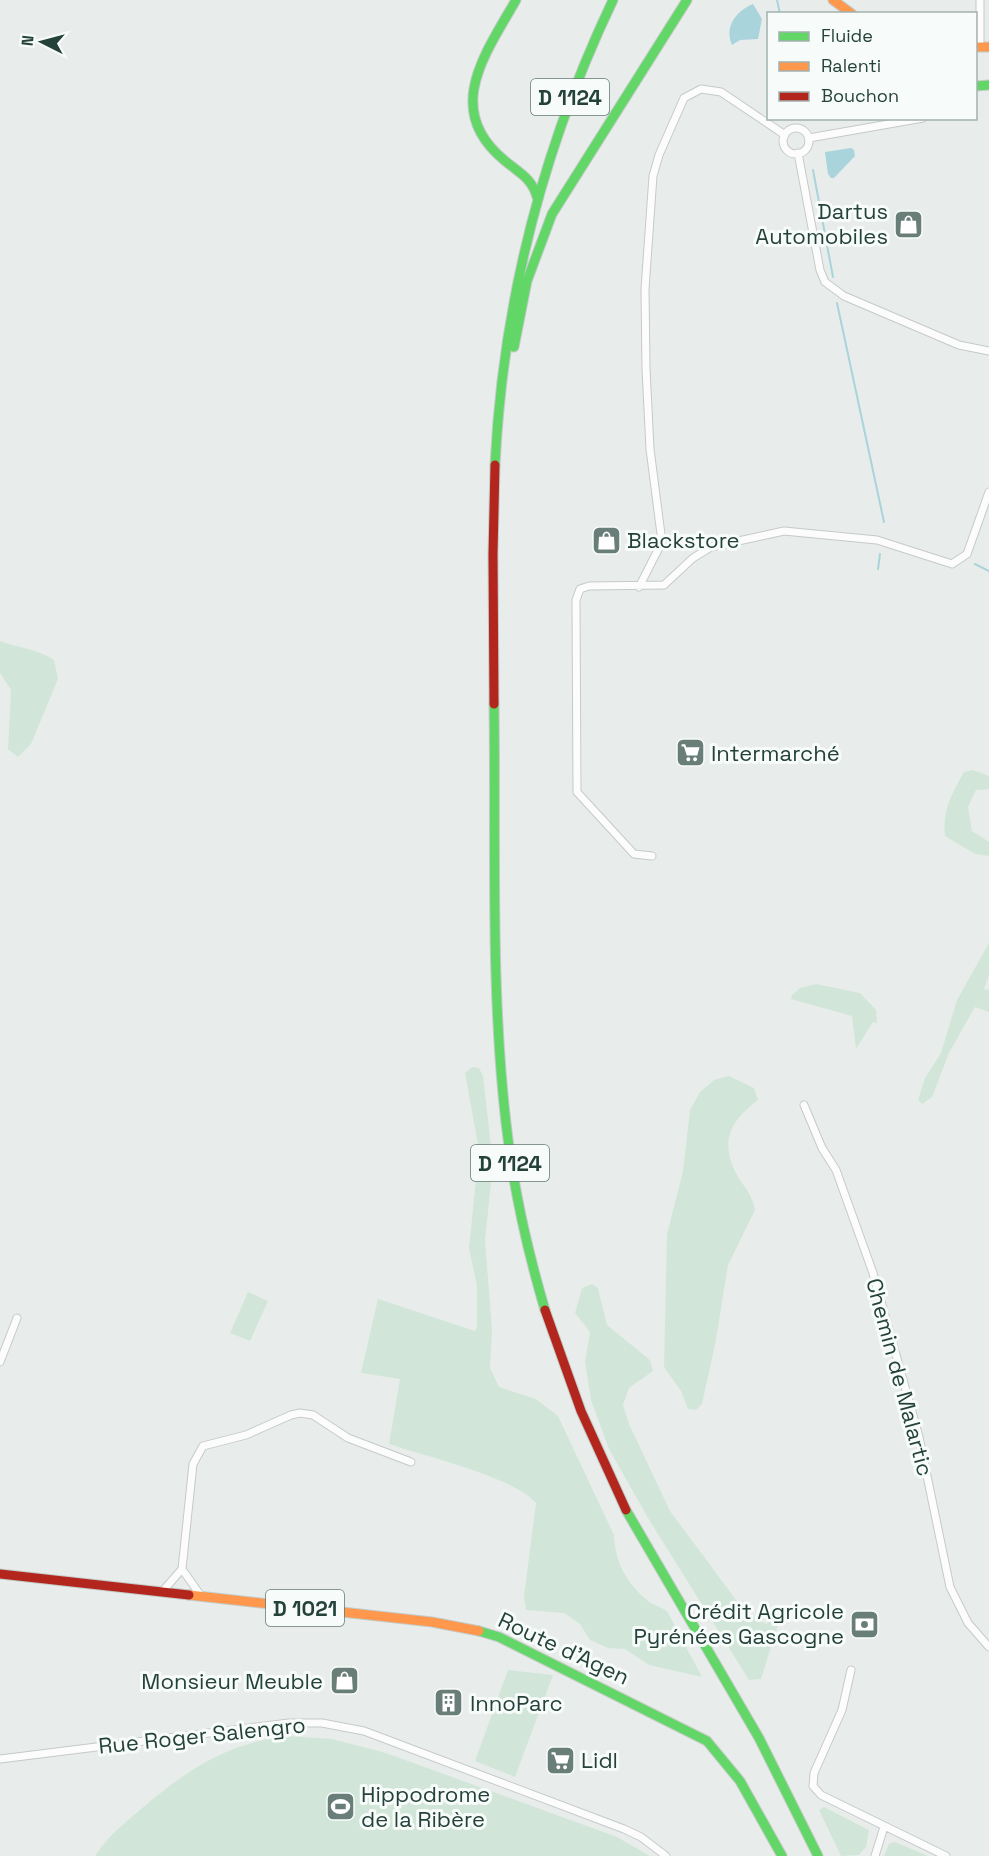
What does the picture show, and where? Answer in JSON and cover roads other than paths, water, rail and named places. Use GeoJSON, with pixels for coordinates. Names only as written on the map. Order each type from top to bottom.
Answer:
{"type":"FeatureCollection","features":[{"type":"Feature","properties":{"kind":"main road"},"geometry":{"type":"LineString","coordinates":[[516,0],[480,68],[472,88],[470,106],[474,125],[485,143],[531,181],[537,199]]}},
{"type":"Feature","properties":{"kind":"main road","name":"D 1124"},"geometry":{"type":"LineString","coordinates":[[613,0],[575,85],[537,199],[509,326],[500,400],[495,533],[495,1003],[502,1108],[523,1229],[549,1326],[577,1402],[607,1471],[647,1548],[778,1771],[818,1856]]}},
{"type":"Feature","properties":{"kind":"main road"},"geometry":{"type":"LineString","coordinates":[[500,400],[508,387],[527,281],[552,214],[687,0]]}},
{"type":"Feature","properties":{"kind":"main road"},"geometry":{"type":"LineString","coordinates":[[833,0],[849,12]]}},
{"type":"Feature","properties":{"kind":"main road","name":"Route d'Agen"},"geometry":{"type":"LineString","coordinates":[[0,1574],[432,1622],[460,1626],[499,1637],[707,1741],[728,1761],[741,1779],[766,1831],[782,1856]]}},
{"type":"Feature","properties":{"kind":"main road","name":"Route d'Agen"},"geometry":{"type":"LineString","coordinates":[[766,1831],[773,1856]]}},
{"type":"Feature","properties":{"kind":"street"},"geometry":{"type":"LineString","coordinates":[[980,0],[981,47]]}},
{"type":"Feature","properties":{"kind":"street"},"geometry":{"type":"LineString","coordinates":[[639,587],[662,542],[650,449],[646,369],[647,257],[652,184],[657,162],[682,102],[697,90],[711,89],[720,92],[785,135]]}},
{"type":"Feature","properties":{"kind":"street"},"geometry":{"type":"LineString","coordinates":[[809,138],[912,120]]}},
{"type":"Feature","properties":{"kind":"street"},"geometry":{"type":"LineString","coordinates":[[798,128],[807,133],[809,138],[807,148],[798,153],[786,148],[785,135],[788,130],[798,128]]}},
{"type":"Feature","properties":{"kind":"street"},"geometry":{"type":"LineString","coordinates":[[798,153],[820,270],[825,282],[844,296],[948,341],[989,351]]}},
{"type":"Feature","properties":{"kind":"street"},"geometry":{"type":"LineString","coordinates":[[652,856],[634,854],[581,800],[575,783],[578,592],[590,586],[664,585],[697,555],[711,547],[784,531],[877,540],[948,564],[957,563],[967,554],[989,492]]}},
{"type":"Feature","properties":{"kind":"street","name":"Chemin de Malartic"},"geometry":{"type":"LineString","coordinates":[[804,1105],[822,1148],[836,1170],[873,1273],[919,1437],[950,1587],[968,1623],[989,1647]]}},
{"type":"Feature","properties":{"kind":"street"},"geometry":{"type":"LineString","coordinates":[[0,1362],[17,1318]]}},
{"type":"Feature","properties":{"kind":"street"},"geometry":{"type":"LineString","coordinates":[[162,1592],[182,1569],[193,1464],[203,1446],[211,1442],[246,1435],[300,1413],[313,1415],[348,1438],[411,1462]]}},
{"type":"Feature","properties":{"kind":"street"},"geometry":{"type":"LineString","coordinates":[[182,1569],[201,1596]]}},
{"type":"Feature","properties":{"kind":"street"},"geometry":{"type":"LineString","coordinates":[[851,1670],[842,1710],[814,1773],[813,1786],[821,1795],[946,1856]]}},
{"type":"Feature","properties":{"kind":"street","name":"Rue Roger Salengro"},"geometry":{"type":"LineString","coordinates":[[0,1760],[289,1723],[341,1725],[364,1731],[624,1829],[641,1837],[666,1856]]}},
{"type":"Feature","properties":{"kind":"street"},"geometry":{"type":"LineString","coordinates":[[874,1855],[884,1827]]}},
{"type":"Feature","properties":{"kind":"water"},"geometry":{"type":"Polygon","coordinates":[[[753,4],[762,19],[758,39],[740,40],[732,45],[730,32],[733,20],[741,11],[753,4]]]}},
{"type":"Feature","properties":{"kind":"water"},"geometry":{"type":"Polygon","coordinates":[[[851,148],[855,156],[834,178],[831,178],[828,174],[825,152],[851,148]]]}},
{"type":"Feature","properties":{"kind":"waterway"},"geometry":{"type":"LineString","coordinates":[[777,0],[780,12]]}},
{"type":"Feature","properties":{"kind":"waterway"},"geometry":{"type":"LineString","coordinates":[[813,170],[833,277]]}},
{"type":"Feature","properties":{"kind":"waterway"},"geometry":{"type":"LineString","coordinates":[[837,303],[884,522]]}},
{"type":"Feature","properties":{"kind":"waterway"},"geometry":{"type":"LineString","coordinates":[[878,569],[880,554]]}},
{"type":"Feature","properties":{"kind":"waterway"},"geometry":{"type":"LineString","coordinates":[[975,564],[989,571]]}},
{"type":"Feature","properties":{"kind":"place","name":"Dartus Automobiles"},"geometry":{"type":"Point","coordinates":[909,224]}},
{"type":"Feature","properties":{"kind":"place","name":"Blackstore"},"geometry":{"type":"Point","coordinates":[606,540]}},
{"type":"Feature","properties":{"kind":"place","name":"Intermarché"},"geometry":{"type":"Point","coordinates":[690,753]}},
{"type":"Feature","properties":{"kind":"place","name":"Crédit Agricole Pyrénées Gascogne"},"geometry":{"type":"Point","coordinates":[865,1624]}},
{"type":"Feature","properties":{"kind":"place","name":"Monsieur Meuble"},"geometry":{"type":"Point","coordinates":[344,1681]}},
{"type":"Feature","properties":{"kind":"place","name":"InnoParc"},"geometry":{"type":"Point","coordinates":[449,1703]}},
{"type":"Feature","properties":{"kind":"place","name":"Lidl"},"geometry":{"type":"Point","coordinates":[560,1760]}},
{"type":"Feature","properties":{"kind":"place","name":"Hippodrome de la Ribère"},"geometry":{"type":"Point","coordinates":[340,1807]}}]}
